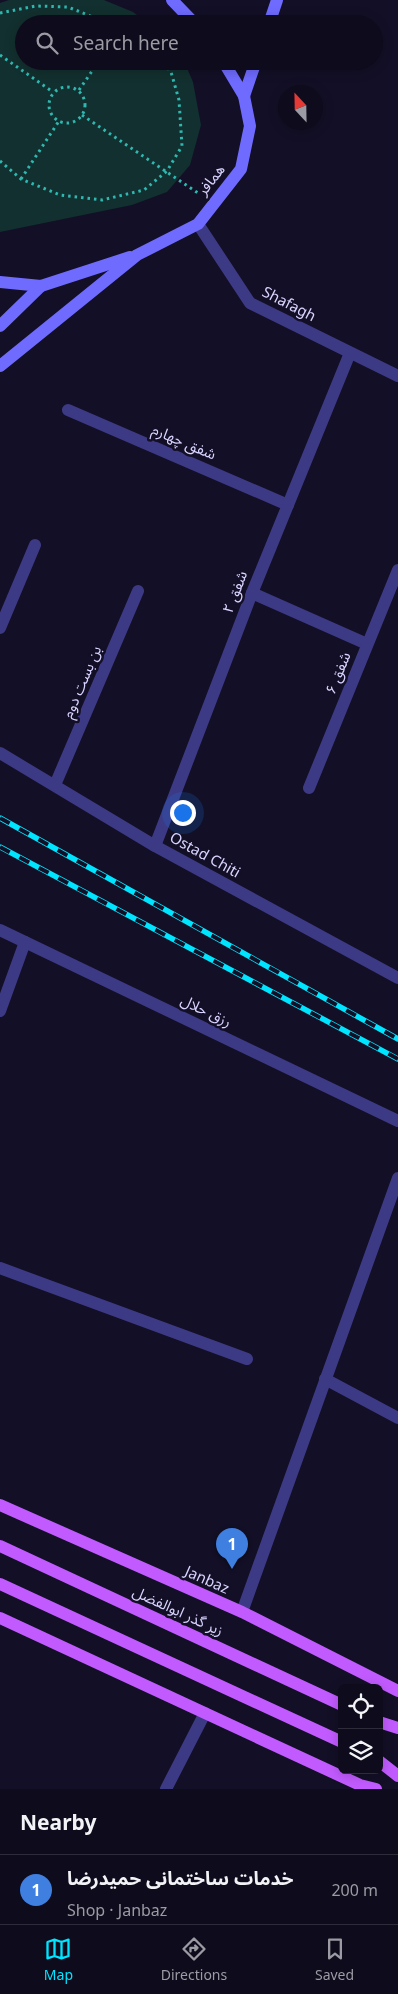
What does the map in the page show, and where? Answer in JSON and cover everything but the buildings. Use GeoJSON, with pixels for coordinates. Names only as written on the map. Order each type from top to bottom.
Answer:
{"type":"FeatureCollection","features":[{"type":"Feature","properties":{"kind":"main road"},"geometry":{"type":"LineString","coordinates":[[172,0],[186,15]]}},
{"type":"Feature","properties":{"kind":"main road"},"geometry":{"type":"LineString","coordinates":[[272,15],[277,0]]}},
{"type":"Feature","properties":{"kind":"main road","name":"همافر"},"geometry":{"type":"LineString","coordinates":[[137,255],[198,224],[241,169],[250,126],[244,96],[228,70]]}},
{"type":"Feature","properties":{"kind":"main road"},"geometry":{"type":"LineString","coordinates":[[244,96],[253,70]]}},
{"type":"Feature","properties":{"kind":"main road"},"geometry":{"type":"LineString","coordinates":[[0,282],[41,286],[137,255]]}},
{"type":"Feature","properties":{"kind":"main road"},"geometry":{"type":"LineString","coordinates":[[0,366],[137,255]]}},
{"type":"Feature","properties":{"kind":"main road"},"geometry":{"type":"LineString","coordinates":[[0,326],[41,286]]}},
{"type":"Feature","properties":{"kind":"main road","name":"Janbaz"},"geometry":{"type":"LineString","coordinates":[[0,1505],[242,1612],[398,1691]]}},
{"type":"Feature","properties":{"kind":"main road","name":"زیر گذر ابوالفضل"},"geometry":{"type":"LineString","coordinates":[[0,1546],[338,1703]]}},
{"type":"Feature","properties":{"kind":"main road"},"geometry":{"type":"LineString","coordinates":[[0,1584],[338,1740]]}},
{"type":"Feature","properties":{"kind":"main road"},"geometry":{"type":"LineString","coordinates":[[0,1618],[360,1785],[376,1789]]}},
{"type":"Feature","properties":{"kind":"main road"},"geometry":{"type":"LineString","coordinates":[[383,1723],[398,1728]]}},
{"type":"Feature","properties":{"kind":"main road"},"geometry":{"type":"LineString","coordinates":[[383,1765],[398,1776]]}},
{"type":"Feature","properties":{"kind":"street","name":"Shafagh"},"geometry":{"type":"LineString","coordinates":[[198,224],[250,303],[398,376]]}},
{"type":"Feature","properties":{"kind":"street","name":"شفق ۲"},"geometry":{"type":"LineString","coordinates":[[155,846],[252,593],[350,352]]}},
{"type":"Feature","properties":{"kind":"street","name":"شفق چهارم"},"geometry":{"type":"LineString","coordinates":[[68,410],[288,505]]}},
{"type":"Feature","properties":{"kind":"street"},"geometry":{"type":"LineString","coordinates":[[0,628],[35,545]]}},
{"type":"Feature","properties":{"kind":"street","name":"شفق ۶"},"geometry":{"type":"LineString","coordinates":[[309,788],[366,644],[398,570]]}},
{"type":"Feature","properties":{"kind":"street","name":"بن بست دوم"},"geometry":{"type":"LineString","coordinates":[[55,785],[138,591]]}},
{"type":"Feature","properties":{"kind":"street"},"geometry":{"type":"LineString","coordinates":[[252,593],[366,644]]}},
{"type":"Feature","properties":{"kind":"street","name":"Ostad Chiti"},"geometry":{"type":"LineString","coordinates":[[0,753],[155,846],[398,978]]}},
{"type":"Feature","properties":{"kind":"street","name":"رزق حلال"},"geometry":{"type":"LineString","coordinates":[[0,930],[398,1121]]}},
{"type":"Feature","properties":{"kind":"street"},"geometry":{"type":"LineString","coordinates":[[0,1010],[24,942]]}},
{"type":"Feature","properties":{"kind":"street"},"geometry":{"type":"LineString","coordinates":[[242,1612],[398,1178]]}},
{"type":"Feature","properties":{"kind":"street"},"geometry":{"type":"LineString","coordinates":[[0,1268],[247,1359]]}},
{"type":"Feature","properties":{"kind":"street"},"geometry":{"type":"LineString","coordinates":[[325,1379],[398,1418]]}},
{"type":"Feature","properties":{"kind":"street"},"geometry":{"type":"LineString","coordinates":[[166,1789],[205,1713]]}},
{"type":"Feature","properties":{"kind":"path"},"geometry":{"type":"LineString","coordinates":[[0,13],[36,6],[68,7],[88,15]]}},
{"type":"Feature","properties":{"kind":"path"},"geometry":{"type":"LineString","coordinates":[[0,55],[15,65]]}},
{"type":"Feature","properties":{"kind":"path"},"geometry":{"type":"LineString","coordinates":[[21,70],[53,92]]}},
{"type":"Feature","properties":{"kind":"path"},"geometry":{"type":"LineString","coordinates":[[79,90],[93,70]]}},
{"type":"Feature","properties":{"kind":"path"},"geometry":{"type":"LineString","coordinates":[[0,161],[21,179],[60,196],[102,200],[144,190],[167,172],[182,146],[179,100],[169,70]]}},
{"type":"Feature","properties":{"kind":"path"},"geometry":{"type":"LineString","coordinates":[[70,86],[79,90],[84,97],[86,106],[82,115],[72,122],[59,121],[52,116],[49,108],[49,99],[53,92],[61,87],[70,86]]}},
{"type":"Feature","properties":{"kind":"path"},"geometry":{"type":"LineString","coordinates":[[82,115],[214,204]]}},
{"type":"Feature","properties":{"kind":"path"},"geometry":{"type":"LineString","coordinates":[[21,179],[59,121]]}},
{"type":"Feature","properties":{"kind":"green space"},"geometry":{"type":"Polygon","coordinates":[[[9,0],[104,0],[137,15],[15,15],[15,70],[188,70],[193,82],[201,125],[190,165],[167,192],[132,205],[0,232],[0,3],[9,0]]]}},
{"type":"Feature","properties":{"kind":"railway"},"geometry":{"type":"LineString","coordinates":[[0,818],[398,1039]]}},
{"type":"Feature","properties":{"kind":"railway"},"geometry":{"type":"LineString","coordinates":[[0,847],[398,1059]]}},
{"type":"Feature","properties":{"kind":"place","name":"خدمات ساختمانی حمیدرضا"},"geometry":{"type":"Point","coordinates":[232,1569]}}]}
